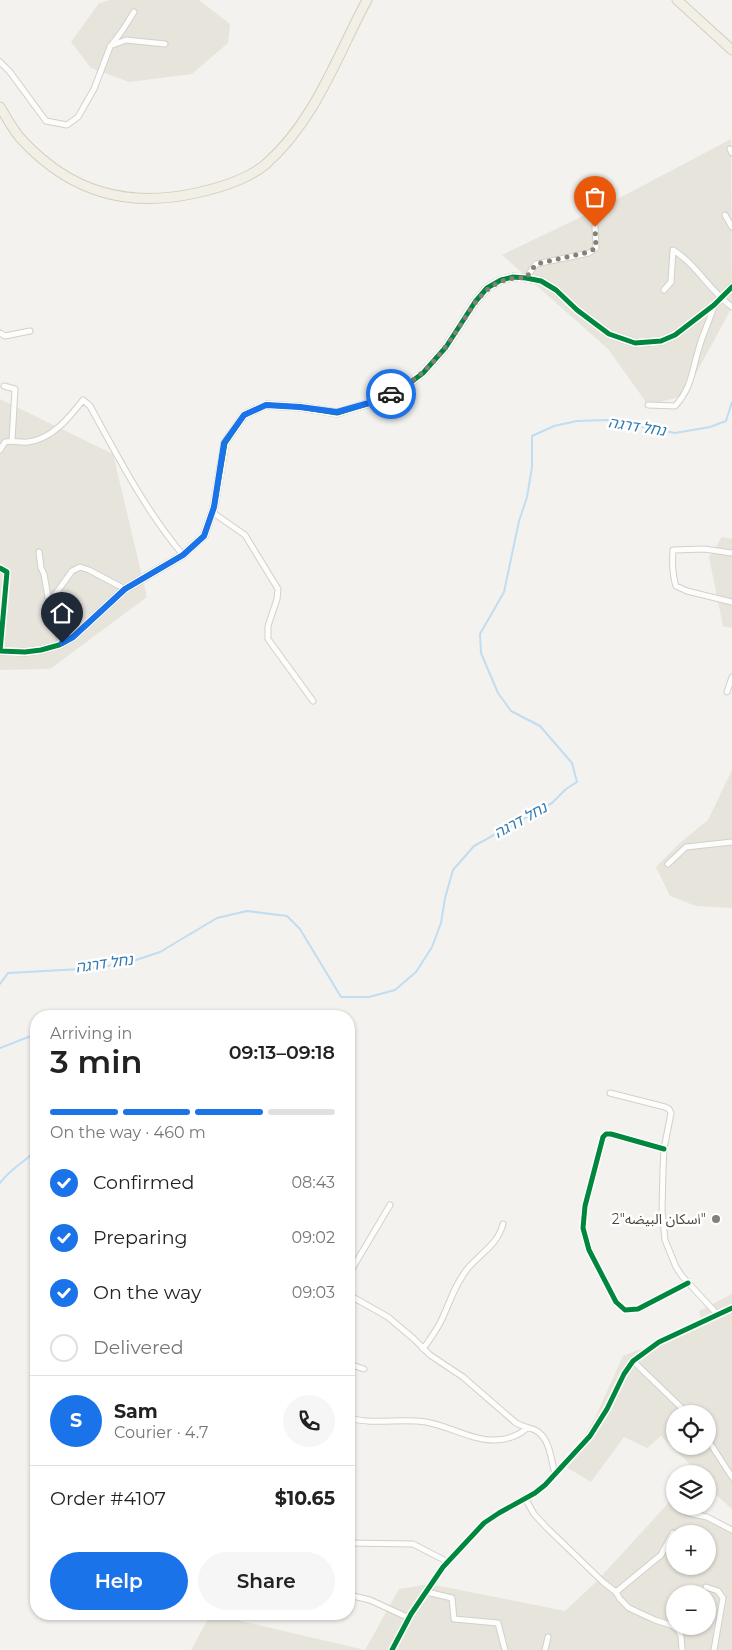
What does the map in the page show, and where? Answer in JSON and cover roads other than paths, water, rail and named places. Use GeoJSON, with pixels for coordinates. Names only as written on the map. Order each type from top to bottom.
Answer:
{"type":"FeatureCollection","features":[{"type":"Feature","properties":{"kind":"main road"},"geometry":{"type":"LineString","coordinates":[[0,107],[22,141],[52,167],[83,185],[114,196],[146,199],[175,198],[212,190],[238,180],[265,165],[292,137],[323,87],[367,0]]}},
{"type":"Feature","properties":{"kind":"main road"},"geometry":{"type":"LineString","coordinates":[[677,0],[732,50]]}},
{"type":"Feature","properties":{"kind":"street"},"geometry":{"type":"LineString","coordinates":[[0,62],[10,72],[46,122],[67,125],[78,116],[94,89],[110,47],[134,12]]}},
{"type":"Feature","properties":{"kind":"street"},"geometry":{"type":"LineString","coordinates":[[110,47],[126,40],[165,44]]}},
{"type":"Feature","properties":{"kind":"street"},"geometry":{"type":"LineString","coordinates":[[725,215],[732,227]]}},
{"type":"Feature","properties":{"kind":"street"},"geometry":{"type":"LineString","coordinates":[[526,278],[536,264],[589,252],[596,248],[595,227]]}},
{"type":"Feature","properties":{"kind":"street"},"geometry":{"type":"LineString","coordinates":[[664,290],[671,282],[673,250],[720,298],[732,307]]}},
{"type":"Feature","properties":{"kind":"street"},"geometry":{"type":"LineString","coordinates":[[0,568],[7,572],[0,651],[25,652],[41,650],[62,643],[73,637],[125,589],[183,555],[204,536],[212,512],[224,443],[244,415],[266,405],[337,412],[383,399],[423,373],[446,347],[475,302],[487,288],[507,278],[526,278],[541,281],[556,290],[577,310],[609,334],[635,343],[661,342],[674,335],[714,305],[732,286]]}},
{"type":"Feature","properties":{"kind":"street"},"geometry":{"type":"LineString","coordinates":[[648,405],[675,406],[684,396],[690,385],[700,345],[714,305]]}},
{"type":"Feature","properties":{"kind":"street"},"geometry":{"type":"LineString","coordinates":[[0,333],[5,336],[30,331]]}},
{"type":"Feature","properties":{"kind":"street"},"geometry":{"type":"LineString","coordinates":[[4,386],[15,389],[12,440]]}},
{"type":"Feature","properties":{"kind":"street"},"geometry":{"type":"LineString","coordinates":[[0,450],[5,442],[12,440],[25,443],[40,440],[66,422],[83,400],[90,406],[136,489],[171,541],[183,555]]}},
{"type":"Feature","properties":{"kind":"street"},"geometry":{"type":"LineString","coordinates":[[212,512],[245,535],[278,589],[277,599],[268,626],[268,639],[313,701]]}},
{"type":"Feature","properties":{"kind":"street"},"geometry":{"type":"LineString","coordinates":[[732,553],[704,549],[673,550],[672,564],[676,586],[687,591],[732,602]]}},
{"type":"Feature","properties":{"kind":"street"},"geometry":{"type":"LineString","coordinates":[[40,552],[41,568],[44,574],[49,603],[47,613],[62,643]]}},
{"type":"Feature","properties":{"kind":"street"},"geometry":{"type":"LineString","coordinates":[[49,603],[72,571],[80,567],[125,589]]}},
{"type":"Feature","properties":{"kind":"street"},"geometry":{"type":"LineString","coordinates":[[727,692],[732,677]]}},
{"type":"Feature","properties":{"kind":"street"},"geometry":{"type":"LineString","coordinates":[[668,864],[686,847],[732,842]]}},
{"type":"Feature","properties":{"kind":"street"},"geometry":{"type":"LineString","coordinates":[[610,1093],[669,1109],[671,1113],[664,1149],[662,1211],[665,1240],[676,1267],[717,1314]]}},
{"type":"Feature","properties":{"kind":"street"},"geometry":{"type":"LineString","coordinates":[[664,1149],[606,1134],[603,1138],[585,1206],[583,1228],[589,1250],[616,1302],[625,1310],[638,1309],[688,1283]]}},
{"type":"Feature","properties":{"kind":"street"},"geometry":{"type":"LineString","coordinates":[[355,1264],[390,1205]]}},
{"type":"Feature","properties":{"kind":"street"},"geometry":{"type":"LineString","coordinates":[[423,1348],[441,1321],[451,1296],[462,1276],[495,1243],[501,1233],[503,1224]]}},
{"type":"Feature","properties":{"kind":"street"},"geometry":{"type":"LineString","coordinates":[[355,1298],[388,1317],[437,1360],[463,1377],[516,1422],[526,1428],[535,1430],[544,1439],[556,1474]]}},
{"type":"Feature","properties":{"kind":"street"},"geometry":{"type":"LineString","coordinates":[[392,1650],[409,1618],[443,1567],[484,1523],[535,1493],[556,1474],[590,1436],[633,1361],[659,1342],[732,1308]]}},
{"type":"Feature","properties":{"kind":"street"},"geometry":{"type":"LineString","coordinates":[[633,1361],[679,1405]]}},
{"type":"Feature","properties":{"kind":"street"},"geometry":{"type":"LineString","coordinates":[[355,1366],[364,1369]]}},
{"type":"Feature","properties":{"kind":"street"},"geometry":{"type":"LineString","coordinates":[[355,1419],[427,1422],[491,1440],[511,1438],[526,1428]]}},
{"type":"Feature","properties":{"kind":"street"},"geometry":{"type":"LineString","coordinates":[[716,1452],[732,1477]]}},
{"type":"Feature","properties":{"kind":"street"},"geometry":{"type":"LineString","coordinates":[[525,1498],[534,1514],[546,1527],[603,1582],[616,1592],[629,1608],[671,1625],[678,1630],[682,1636],[682,1650]]}},
{"type":"Feature","properties":{"kind":"street"},"geometry":{"type":"LineString","coordinates":[[698,1515],[707,1517],[732,1530]]}},
{"type":"Feature","properties":{"kind":"street"},"geometry":{"type":"LineString","coordinates":[[355,1543],[413,1544],[448,1562]]}},
{"type":"Feature","properties":{"kind":"street"},"geometry":{"type":"LineString","coordinates":[[616,1592],[661,1555],[666,1546]]}},
{"type":"Feature","properties":{"kind":"street"},"geometry":{"type":"LineString","coordinates":[[714,1650],[723,1598],[716,1591]]}},
{"type":"Feature","properties":{"kind":"street"},"geometry":{"type":"LineString","coordinates":[[428,1592],[452,1598],[454,1619],[498,1623],[505,1650]]}},
{"type":"Feature","properties":{"kind":"street"},"geometry":{"type":"LineString","coordinates":[[355,1596],[370,1600],[409,1618]]}},
{"type":"Feature","properties":{"kind":"street"},"geometry":{"type":"LineString","coordinates":[[545,1650],[548,1637]]}},
{"type":"Feature","properties":{"kind":"waterway","name":"נחל דרגה"},"geometry":{"type":"LineString","coordinates":[[0,984],[8,973],[81,969],[124,964],[160,952],[217,918],[247,911],[287,916],[300,929],[341,997],[369,997],[395,990],[416,972],[432,947],[441,923],[445,898],[453,870],[474,846],[552,803],[566,789],[577,782],[572,763],[540,726],[511,711],[498,693],[481,653],[480,634],[504,592],[519,521],[527,497],[532,467],[532,436],[554,426],[577,421],[608,420],[675,433],[710,427],[726,421],[732,402]]}},
{"type":"Feature","properties":{"kind":"waterway","name":"נחל דרגה"},"geometry":{"type":"LineString","coordinates":[[0,1048],[30,1036]]}},
{"type":"Feature","properties":{"kind":"waterway","name":"נחל דרגה"},"geometry":{"type":"LineString","coordinates":[[0,1183],[30,1155]]}},
{"type":"Feature","properties":{"kind":"place","name":"اسكان البيضه\"2\""},"geometry":{"type":"Point","coordinates":[716,1219]}}]}
